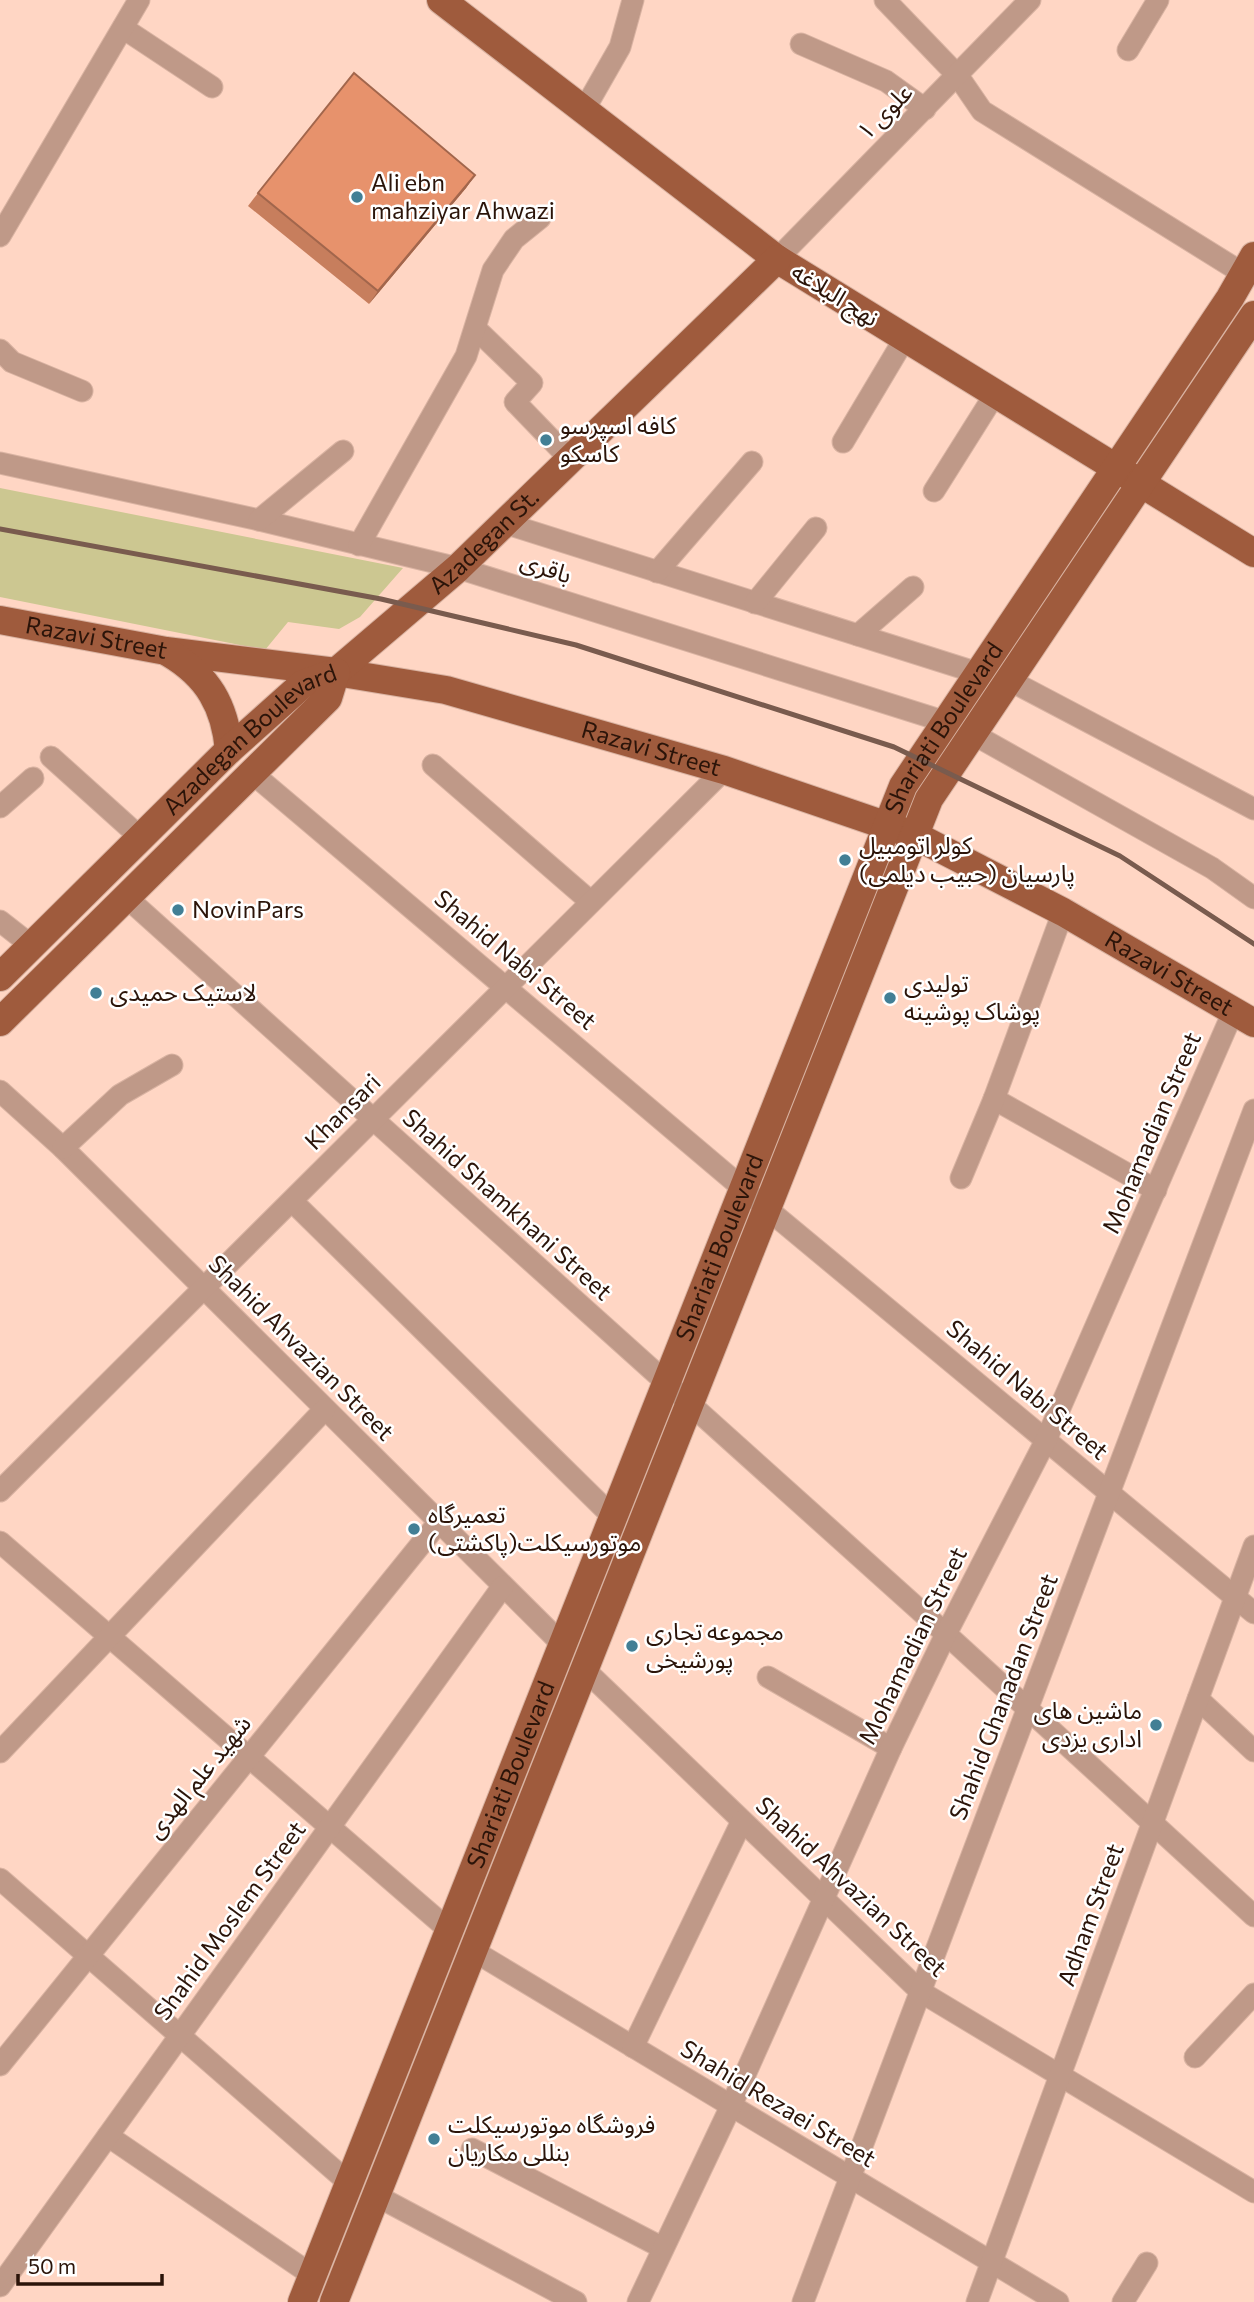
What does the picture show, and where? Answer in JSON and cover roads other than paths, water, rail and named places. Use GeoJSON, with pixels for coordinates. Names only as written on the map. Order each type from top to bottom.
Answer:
{"type":"FeatureCollection","features":[{"type":"Feature","properties":{"kind":"main road","name":"نهج البلاغه"},"geometry":{"type":"LineString","coordinates":[[441,0],[777,259],[1254,553]]}},
{"type":"Feature","properties":{"kind":"main road","name":"Azadegan St."},"geometry":{"type":"LineString","coordinates":[[336,672],[457,568],[777,259]]}},
{"type":"Feature","properties":{"kind":"main road","name":"Shariati Boulevard"},"geometry":{"type":"LineString","coordinates":[[302,2302],[903,786],[1249,265]]}},
{"type":"Feature","properties":{"kind":"main road","name":"Shariati Boulevard"},"geometry":{"type":"LineString","coordinates":[[334,2302],[929,800],[1254,315]]}},
{"type":"Feature","properties":{"kind":"main road","name":"Razavi Street"},"geometry":{"type":"LineString","coordinates":[[0,620],[166,651],[412,683],[485,700],[724,770],[915,835],[1063,912],[1243,1017]]}},
{"type":"Feature","properties":{"kind":"main road"},"geometry":{"type":"LineString","coordinates":[[166,651],[188,664],[212,692],[227,726],[229,751]]}},
{"type":"Feature","properties":{"kind":"main road","name":"Azadegan Boulevard"},"geometry":{"type":"LineString","coordinates":[[0,977],[229,751],[303,684],[336,672]]}},
{"type":"Feature","properties":{"kind":"main road","name":"Azadegan Boulevard"},"geometry":{"type":"LineString","coordinates":[[0,1022],[328,698],[336,672]]}},
{"type":"Feature","properties":{"kind":"street"},"geometry":{"type":"LineString","coordinates":[[0,236],[139,0]]}},
{"type":"Feature","properties":{"kind":"street"},"geometry":{"type":"LineString","coordinates":[[584,110],[620,47],[633,0]]}},
{"type":"Feature","properties":{"kind":"street"},"geometry":{"type":"LineString","coordinates":[[885,0],[958,76],[982,111],[1249,265]]}},
{"type":"Feature","properties":{"kind":"street","name":"علوی ۱"},"geometry":{"type":"LineString","coordinates":[[777,259],[1030,0]]}},
{"type":"Feature","properties":{"kind":"street"},"geometry":{"type":"LineString","coordinates":[[1128,50],[1157,0]]}},
{"type":"Feature","properties":{"kind":"street"},"geometry":{"type":"LineString","coordinates":[[123,28],[212,87]]}},
{"type":"Feature","properties":{"kind":"street"},"geometry":{"type":"LineString","coordinates":[[801,44],[886,81],[925,108]]}},
{"type":"Feature","properties":{"kind":"street"},"geometry":{"type":"LineString","coordinates":[[359,545],[466,356],[493,270],[514,239],[540,218]]}},
{"type":"Feature","properties":{"kind":"street"},"geometry":{"type":"LineString","coordinates":[[476,329],[532,383],[515,402],[570,459]]}},
{"type":"Feature","properties":{"kind":"street"},"geometry":{"type":"LineString","coordinates":[[843,442],[905,338]]}},
{"type":"Feature","properties":{"kind":"street"},"geometry":{"type":"LineString","coordinates":[[0,350],[12,362],[82,391]]}},
{"type":"Feature","properties":{"kind":"street"},"geometry":{"type":"LineString","coordinates":[[934,491],[995,394]]}},
{"type":"Feature","properties":{"kind":"street"},"geometry":{"type":"LineString","coordinates":[[260,520],[343,451]]}},
{"type":"Feature","properties":{"kind":"street"},"geometry":{"type":"LineString","coordinates":[[657,572],[752,462]]}},
{"type":"Feature","properties":{"kind":"street","name":"باقری"},"geometry":{"type":"LineString","coordinates":[[0,463],[260,520],[457,568],[946,722]]}},
{"type":"Feature","properties":{"kind":"street"},"geometry":{"type":"LineString","coordinates":[[504,523],[978,673]]}},
{"type":"Feature","properties":{"kind":"street"},"geometry":{"type":"LineString","coordinates":[[755,603],[816,528]]}},
{"type":"Feature","properties":{"kind":"street"},"geometry":{"type":"LineString","coordinates":[[858,635],[913,587]]}},
{"type":"Feature","properties":{"kind":"street"},"geometry":{"type":"LineString","coordinates":[[1009,680],[1254,809]]}},
{"type":"Feature","properties":{"kind":"street"},"geometry":{"type":"LineString","coordinates":[[973,734],[1212,868],[1254,898]]}},
{"type":"Feature","properties":{"kind":"street"},"geometry":{"type":"LineString","coordinates":[[51,757],[141,838]]}},
{"type":"Feature","properties":{"kind":"street"},"geometry":{"type":"LineString","coordinates":[[433,765],[591,902]]}},
{"type":"Feature","properties":{"kind":"street","name":"Khansari"},"geometry":{"type":"LineString","coordinates":[[0,1491],[724,770]]}},
{"type":"Feature","properties":{"kind":"street","name":"Shahid Nabi Street"},"geometry":{"type":"LineString","coordinates":[[252,773],[766,1208],[1254,1613]]}},
{"type":"Feature","properties":{"kind":"street"},"geometry":{"type":"LineString","coordinates":[[0,807],[33,778]]}},
{"type":"Feature","properties":{"kind":"street","name":"Shahid Shamkhani Street"},"geometry":{"type":"LineString","coordinates":[[126,897],[688,1405]]}},
{"type":"Feature","properties":{"kind":"street"},"geometry":{"type":"LineString","coordinates":[[961,1178],[994,1099],[1063,912]]}},
{"type":"Feature","properties":{"kind":"street"},"geometry":{"type":"LineString","coordinates":[[0,921],[32,946]]}},
{"type":"Feature","properties":{"kind":"street","name":"Mohamadian Street"},"geometry":{"type":"LineString","coordinates":[[638,2302],[731,2106],[891,1748],[946,1634],[1046,1440],[1156,1190],[1243,1017]]}},
{"type":"Feature","properties":{"kind":"street"},"geometry":{"type":"LineString","coordinates":[[63,1148],[120,1095],[172,1065]]}},
{"type":"Feature","properties":{"kind":"street","name":"Shahid Ahvazian Street"},"geometry":{"type":"LineString","coordinates":[[0,1091],[63,1148],[562,1644]]}},
{"type":"Feature","properties":{"kind":"street"},"geometry":{"type":"LineString","coordinates":[[994,1099],[1156,1190]]}},
{"type":"Feature","properties":{"kind":"street","name":"Shahid Ghanadan Street"},"geometry":{"type":"LineString","coordinates":[[803,2302],[1254,1110]]}},
{"type":"Feature","properties":{"kind":"street"},"geometry":{"type":"LineString","coordinates":[[292,1200],[613,1517]]}},
{"type":"Feature","properties":{"kind":"street"},"geometry":{"type":"LineString","coordinates":[[688,1405],[946,1634],[1254,1916]]}},
{"type":"Feature","properties":{"kind":"street"},"geometry":{"type":"LineString","coordinates":[[0,1752],[325,1409]]}},
{"type":"Feature","properties":{"kind":"street","name":"شهید علم الهدی"},"geometry":{"type":"LineString","coordinates":[[0,2065],[439,1522]]}},
{"type":"Feature","properties":{"kind":"street"},"geometry":{"type":"LineString","coordinates":[[0,1542],[449,1930]]}},
{"type":"Feature","properties":{"kind":"street","name":"Adham Street"},"geometry":{"type":"LineString","coordinates":[[977,2302],[1254,1546]]}},
{"type":"Feature","properties":{"kind":"street","name":"Shahid Moslem Street"},"geometry":{"type":"LineString","coordinates":[[0,2286],[503,1586]]}},
{"type":"Feature","properties":{"kind":"street","name":"Shahid Ahvazian Street"},"geometry":{"type":"LineString","coordinates":[[584,1669],[920,1992],[1254,2192]]}},
{"type":"Feature","properties":{"kind":"street"},"geometry":{"type":"LineString","coordinates":[[768,1677],[891,1748]]}},
{"type":"Feature","properties":{"kind":"street"},"geometry":{"type":"LineString","coordinates":[[1198,1699],[1254,1751]]}},
{"type":"Feature","properties":{"kind":"street"},"geometry":{"type":"LineString","coordinates":[[633,2047],[742,1821]]}},
{"type":"Feature","properties":{"kind":"street"},"geometry":{"type":"LineString","coordinates":[[0,1879],[349,2183]]}},
{"type":"Feature","properties":{"kind":"street","name":"Shahid Rezaei Street"},"geometry":{"type":"LineString","coordinates":[[472,1950],[1058,2302]]}},
{"type":"Feature","properties":{"kind":"street"},"geometry":{"type":"LineString","coordinates":[[1195,2057],[1254,1994]]}},
{"type":"Feature","properties":{"kind":"street"},"geometry":{"type":"LineString","coordinates":[[108,2136],[312,2275]]}},
{"type":"Feature","properties":{"kind":"street"},"geometry":{"type":"LineString","coordinates":[[472,2149],[663,2248]]}},
{"type":"Feature","properties":{"kind":"street"},"geometry":{"type":"LineString","coordinates":[[375,2195],[576,2302]]}},
{"type":"Feature","properties":{"kind":"street"},"geometry":{"type":"LineString","coordinates":[[1123,2302],[1147,2263]]}},
{"type":"Feature","properties":{"kind":"railway"},"geometry":{"type":"LineString","coordinates":[[0,529],[381,599],[576,645],[894,747],[1120,856],[1254,944]]}},
{"type":"Feature","properties":{"kind":"place","name":"Ali ebn mahziyar Ahwazi"},"geometry":{"type":"Point","coordinates":[357,197]}},
{"type":"Feature","properties":{"kind":"place","name":"کافه اسپرسو کاسکو"},"geometry":{"type":"Point","coordinates":[546,440]}},
{"type":"Feature","properties":{"kind":"place","name":"کولر اتومبیل پارسیان (حبیب دیلمی)"},"geometry":{"type":"Point","coordinates":[845,860]}},
{"type":"Feature","properties":{"kind":"place","name":"NovinPars"},"geometry":{"type":"Point","coordinates":[178,910]}},
{"type":"Feature","properties":{"kind":"place","name":"لاستیک حمیدی"},"geometry":{"type":"Point","coordinates":[96,993]}},
{"type":"Feature","properties":{"kind":"place","name":"تولیدی پوشاک پوشینه"},"geometry":{"type":"Point","coordinates":[890,998]}},
{"type":"Feature","properties":{"kind":"place","name":"تعمیرگاه موتورسیکلت(پاکشتی)"},"geometry":{"type":"Point","coordinates":[414,1529]}},
{"type":"Feature","properties":{"kind":"place","name":"مجموعه تجاری پورشیخی"},"geometry":{"type":"Point","coordinates":[632,1646]}},
{"type":"Feature","properties":{"kind":"place","name":"ماشین های اداری یزدی"},"geometry":{"type":"Point","coordinates":[1156,1725]}},
{"type":"Feature","properties":{"kind":"place","name":"فروشگاه موتورسیکلت بنللی مکاریان"},"geometry":{"type":"Point","coordinates":[434,2139]}}]}
